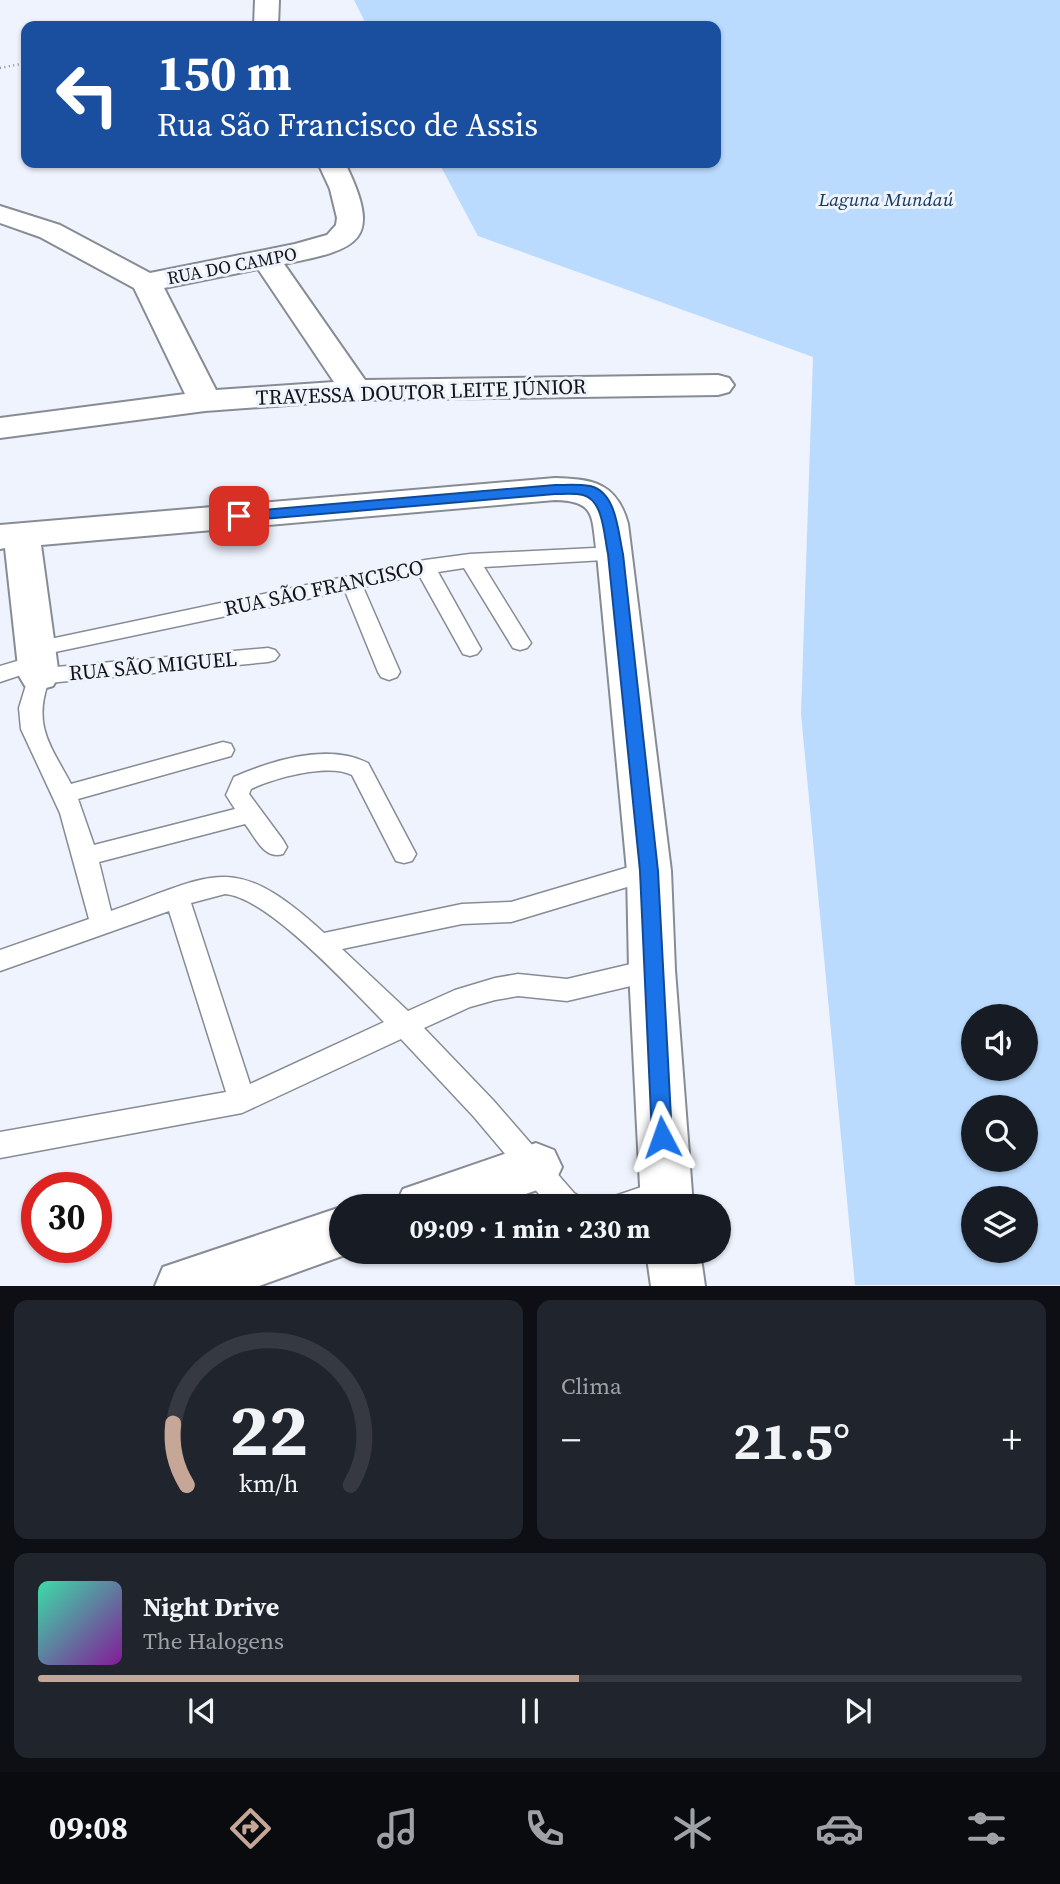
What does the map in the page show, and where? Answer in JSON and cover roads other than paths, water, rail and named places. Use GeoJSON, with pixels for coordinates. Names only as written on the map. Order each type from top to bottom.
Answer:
{"type":"FeatureCollection","features":[{"type":"Feature","properties":{"kind":"street"},"geometry":{"type":"LineString","coordinates":[[266,21],[267,0]]}},
{"type":"Feature","properties":{"kind":"street","name":"RUA DO CAMPO"},"geometry":{"type":"LineString","coordinates":[[0,214],[50,231],[146,283],[323,246],[344,235],[350,227],[351,218],[338,176]]}},
{"type":"Feature","properties":{"kind":"street"},"geometry":{"type":"LineString","coordinates":[[0,245],[50,231]]}},
{"type":"Feature","properties":{"kind":"street"},"geometry":{"type":"LineString","coordinates":[[266,259],[356,390]]}},
{"type":"Feature","properties":{"kind":"street"},"geometry":{"type":"LineString","coordinates":[[146,283],[205,401]]}},
{"type":"Feature","properties":{"kind":"street","name":"TRAVESSA DOUTOR LEITE JÚNIOR"},"geometry":{"type":"LineString","coordinates":[[0,428],[205,401],[356,390],[718,385]]}},
{"type":"Feature","properties":{"kind":"street"},"geometry":{"type":"LineString","coordinates":[[38,662],[10,536],[555,489],[589,491],[600,500],[611,534],[649,871],[652,970],[666,1194]]}},
{"type":"Feature","properties":{"kind":"street"},"geometry":{"type":"LineString","coordinates":[[456,1194],[536,1167]]}},
{"type":"Feature","properties":{"kind":"street"},"geometry":{"type":"LineString","coordinates":[[182,1286],[329,1237]]}},
{"type":"Feature","properties":{"kind":"street"},"geometry":{"type":"LineString","coordinates":[[675,1264],[678,1286]]}},
{"type":"Feature","properties":{"kind":"lane","name":"RUA SÃO FRANCISCO"},"geometry":{"type":"LineString","coordinates":[[38,662],[351,582],[611,534]]}},
{"type":"Feature","properties":{"kind":"lane"},"geometry":{"type":"LineString","coordinates":[[470,561],[520,643]]}},
{"type":"Feature","properties":{"kind":"lane"},"geometry":{"type":"LineString","coordinates":[[425,567],[470,649]]}},
{"type":"Feature","properties":{"kind":"lane"},"geometry":{"type":"LineString","coordinates":[[351,582],[389,672]]}},
{"type":"Feature","properties":{"kind":"lane","name":"RUA SÃO MIGUEL"},"geometry":{"type":"LineString","coordinates":[[38,662],[268,656]]}},
{"type":"Feature","properties":{"kind":"lane"},"geometry":{"type":"LineString","coordinates":[[0,674],[38,662],[29,716],[33,733],[65,794],[87,856],[102,923]]}},
{"type":"Feature","properties":{"kind":"lane"},"geometry":{"type":"LineString","coordinates":[[65,794],[223,750]]}},
{"type":"Feature","properties":{"kind":"lane"},"geometry":{"type":"LineString","coordinates":[[275,847],[237,795],[238,788],[248,780],[294,767],[349,762],[360,769],[404,854]]}},
{"type":"Feature","properties":{"kind":"lane"},"geometry":{"type":"LineString","coordinates":[[87,856],[250,814]]}},
{"type":"Feature","properties":{"kind":"lane"},"geometry":{"type":"LineString","coordinates":[[319,944],[462,914],[511,912],[649,871]]}},
{"type":"Feature","properties":{"kind":"lane"},"geometry":{"type":"LineString","coordinates":[[0,961],[102,923],[220,884],[234,885],[253,892],[319,944],[406,1024],[560,1194]]}},
{"type":"Feature","properties":{"kind":"lane"},"geometry":{"type":"LineString","coordinates":[[177,897],[242,1101]]}},
{"type":"Feature","properties":{"kind":"lane"},"geometry":{"type":"LineString","coordinates":[[0,1145],[242,1101],[406,1024],[495,989],[518,985],[567,990],[652,970]]}},
{"type":"Feature","properties":{"kind":"water","name":"Laguna Mundaú"},"geometry":{"type":"Polygon","coordinates":[[[354,0],[1060,0],[1060,1285],[855,1285],[801,714],[813,357],[478,236],[442,168],[721,168],[721,21],[364,21],[354,0]]]}}]}
